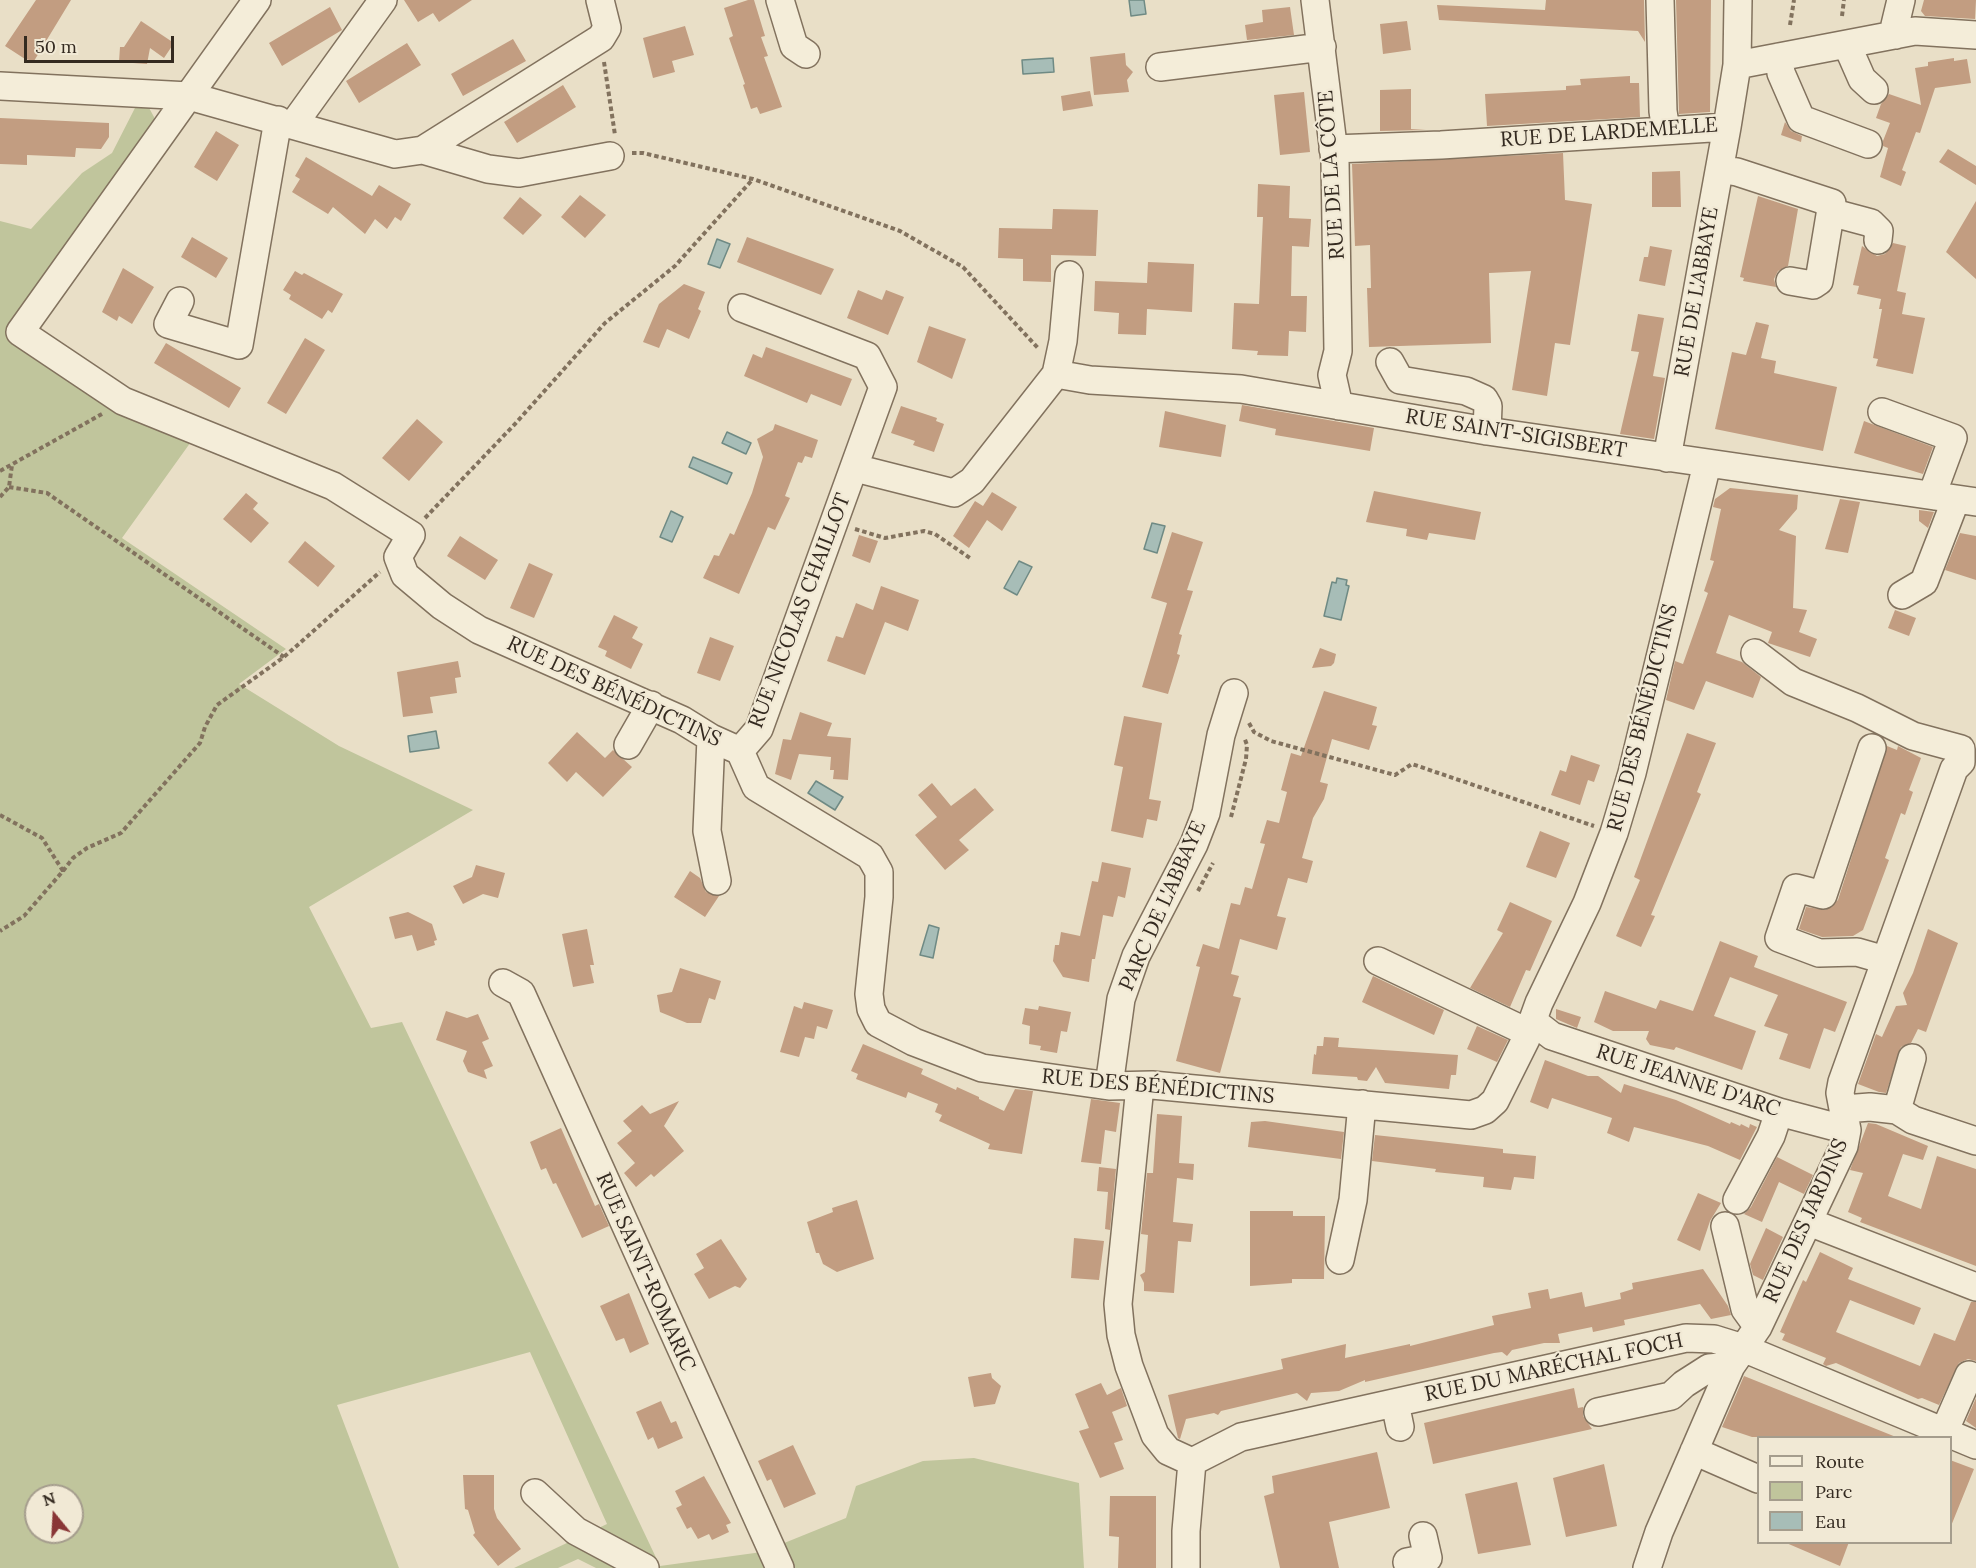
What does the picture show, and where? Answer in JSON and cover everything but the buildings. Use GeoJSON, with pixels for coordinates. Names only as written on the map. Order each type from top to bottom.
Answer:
{"type":"FeatureCollection","features":[{"type":"Feature","properties":{"kind":"street"},"geometry":{"type":"LineString","coordinates":[[189,96],[257,0]]}},
{"type":"Feature","properties":{"kind":"street"},"geometry":{"type":"LineString","coordinates":[[180,301],[168,324],[239,345],[286,123],[383,0]]}},
{"type":"Feature","properties":{"kind":"street"},"geometry":{"type":"LineString","coordinates":[[0,86],[189,96],[395,154],[423,150],[601,38],[607,28],[600,0]]}},
{"type":"Feature","properties":{"kind":"street"},"geometry":{"type":"LineString","coordinates":[[780,0],[794,46],[806,54]]}},
{"type":"Feature","properties":{"kind":"street","name":"RUE DE LA CÔTE"},"geometry":{"type":"LineString","coordinates":[[1315,0],[1333,149],[1337,213],[1338,351],[1332,375],[1340,406]]}},
{"type":"Feature","properties":{"kind":"street"},"geometry":{"type":"LineString","coordinates":[[1660,0],[1663,111],[1666,131]]}},
{"type":"Feature","properties":{"kind":"street"},"geometry":{"type":"LineString","coordinates":[[1738,0],[1737,66],[1915,31],[1976,35]]}},
{"type":"Feature","properties":{"kind":"street"},"geometry":{"type":"LineString","coordinates":[[1896,35],[1895,25],[1901,0]]}},
{"type":"Feature","properties":{"kind":"street"},"geometry":{"type":"LineString","coordinates":[[1850,44],[1851,54],[1862,79],[1874,90]]}},
{"type":"Feature","properties":{"kind":"street"},"geometry":{"type":"LineString","coordinates":[[1160,67],[1322,47]]}},
{"type":"Feature","properties":{"kind":"street"},"geometry":{"type":"LineString","coordinates":[[1779,57],[1781,73],[1801,118],[1868,144]]}},
{"type":"Feature","properties":{"kind":"street","name":"RUE DE LARDEMELLE"},"geometry":{"type":"LineString","coordinates":[[1333,149],[1441,145],[1727,127],[1737,66]]}},
{"type":"Feature","properties":{"kind":"street","name":"RUE DES BÉNÉDICTINS"},"geometry":{"type":"LineString","coordinates":[[189,96],[20,332],[123,401],[294,468],[333,486],[404,545],[405,575],[442,606],[479,630],[651,705],[740,751],[756,787],[870,856],[879,873],[879,897],[869,994],[871,1009],[878,1023],[914,1042],[982,1068],[1109,1086],[1152,1085],[1471,1114],[1485,1110],[1496,1101],[1531,1027],[1539,1003],[1587,903],[1614,833],[1632,774],[1707,464]]}},
{"type":"Feature","properties":{"kind":"street","name":"RUE DE L'ABBAYE"},"geometry":{"type":"LineString","coordinates":[[1667,458],[1727,127]]}},
{"type":"Feature","properties":{"kind":"street"},"geometry":{"type":"LineString","coordinates":[[423,150],[488,169],[519,173],[614,154]]}},
{"type":"Feature","properties":{"kind":"street"},"geometry":{"type":"LineString","coordinates":[[1720,169],[1737,172],[1832,203],[1819,281],[1813,285],[1790,281]]}},
{"type":"Feature","properties":{"kind":"street"},"geometry":{"type":"LineString","coordinates":[[1830,212],[1871,223],[1879,231],[1878,240]]}},
{"type":"Feature","properties":{"kind":"street"},"geometry":{"type":"LineString","coordinates":[[1056,374],[1063,341],[1069,275]]}},
{"type":"Feature","properties":{"kind":"street","name":"RUE NICOLAS CHAILLOT"},"geometry":{"type":"LineString","coordinates":[[740,751],[759,729],[883,387],[867,356],[742,308]]}},
{"type":"Feature","properties":{"kind":"street","name":"RUE DE LA CÔTE"},"geometry":{"type":"LineString","coordinates":[[1338,351],[1354,388],[1375,412]]}},
{"type":"Feature","properties":{"kind":"street"},"geometry":{"type":"LineString","coordinates":[[1390,362],[1400,380],[1466,391],[1484,399],[1488,406],[1487,431]]}},
{"type":"Feature","properties":{"kind":"street","name":"RUE SAINT-SIGISBERT"},"geometry":{"type":"LineString","coordinates":[[1056,374],[1090,380],[1241,389],[1487,431],[1956,499]]}},
{"type":"Feature","properties":{"kind":"street","name":"RUE NICOLAS CHAILLOT"},"geometry":{"type":"LineString","coordinates":[[855,468],[954,493],[972,481],[1056,374]]}},
{"type":"Feature","properties":{"kind":"street"},"geometry":{"type":"LineString","coordinates":[[1882,412],[1953,438],[1936,484],[1956,499],[1924,582],[1902,596]]}},
{"type":"Feature","properties":{"kind":"street","name":"RUE DES JARDINS"},"geometry":{"type":"LineString","coordinates":[[1647,1568],[1659,1532],[1694,1451],[1744,1347],[1809,1222],[1844,1146],[1845,1120],[1840,1093],[1842,1082],[1954,769],[1961,762],[1961,749],[1913,736],[1857,708],[1793,682],[1755,653]]}},
{"type":"Feature","properties":{"kind":"street","name":"PARC DE L'ABBAYE"},"geometry":{"type":"LineString","coordinates":[[1109,1086],[1121,999],[1136,956],[1194,844],[1206,813],[1221,735],[1234,693]]}},
{"type":"Feature","properties":{"kind":"street"},"geometry":{"type":"LineString","coordinates":[[628,745],[651,705]]}},
{"type":"Feature","properties":{"kind":"street"},"geometry":{"type":"LineString","coordinates":[[708,875],[707,831],[711,738]]}},
{"type":"Feature","properties":{"kind":"street"},"geometry":{"type":"LineString","coordinates":[[1872,748],[1823,895],[1796,888],[1779,938],[1819,953],[1857,952],[1885,960]]}},
{"type":"Feature","properties":{"kind":"street","name":"RUE JEANNE D'ARC"},"geometry":{"type":"LineString","coordinates":[[1378,961],[1552,1036],[1779,1112],[1845,1120],[1870,1107],[1897,1110]]}},
{"type":"Feature","properties":{"kind":"street","name":"RUE SAINT-ROMARIC"},"geometry":{"type":"LineString","coordinates":[[503,983],[520,993],[770,1564]]}},
{"type":"Feature","properties":{"kind":"street"},"geometry":{"type":"LineString","coordinates":[[1912,1058],[1897,1110],[1913,1120],[1976,1141]]}},
{"type":"Feature","properties":{"kind":"street"},"geometry":{"type":"LineString","coordinates":[[1140,1086],[1118,1304],[1121,1335],[1129,1366],[1155,1434],[1168,1451],[1192,1462],[1186,1531],[1186,1568]]}},
{"type":"Feature","properties":{"kind":"street"},"geometry":{"type":"LineString","coordinates":[[1340,1260],[1353,1200],[1362,1104]]}},
{"type":"Feature","properties":{"kind":"street"},"geometry":{"type":"LineString","coordinates":[[1737,1200],[1771,1136],[1779,1112]]}},
{"type":"Feature","properties":{"kind":"street"},"geometry":{"type":"LineString","coordinates":[[1809,1222],[1976,1287]]}},
{"type":"Feature","properties":{"kind":"street"},"geometry":{"type":"LineString","coordinates":[[1598,1412],[1671,1396],[1684,1384],[1744,1347],[1745,1309],[1725,1226]]}},
{"type":"Feature","properties":{"kind":"street","name":"RUE DU MARÉCHAL FOCH"},"geometry":{"type":"LineString","coordinates":[[1192,1462],[1241,1437],[1397,1415],[1686,1338],[1714,1339],[1744,1347],[1976,1445]]}},
{"type":"Feature","properties":{"kind":"street"},"geometry":{"type":"LineString","coordinates":[[1944,1432],[1969,1375],[1976,1378]]}},
{"type":"Feature","properties":{"kind":"street"},"geometry":{"type":"LineString","coordinates":[[1694,1451],[1757,1479]]}},
{"type":"Feature","properties":{"kind":"street"},"geometry":{"type":"LineString","coordinates":[[535,1493],[576,1531],[645,1568]]}},
{"type":"Feature","properties":{"kind":"street"},"geometry":{"type":"LineString","coordinates":[[1407,1562],[1428,1558],[1423,1536]]}},
{"type":"Feature","properties":{"kind":"path"},"geometry":{"type":"LineString","coordinates":[[1790,25],[1794,0]]}},
{"type":"Feature","properties":{"kind":"path"},"geometry":{"type":"LineString","coordinates":[[1842,16],[1844,0]]}},
{"type":"Feature","properties":{"kind":"path"},"geometry":{"type":"LineString","coordinates":[[601,38],[614,154],[643,153],[753,179],[900,231],[963,267],[1040,351],[1056,374]]}},
{"type":"Feature","properties":{"kind":"path"},"geometry":{"type":"LineString","coordinates":[[0,931],[24,916],[73,858],[87,848],[121,833],[200,743],[205,727],[217,705],[284,657],[404,545],[605,323],[675,266],[753,179]]}},
{"type":"Feature","properties":{"kind":"path"},"geometry":{"type":"LineString","coordinates":[[0,471],[123,401]]}},
{"type":"Feature","properties":{"kind":"path"},"geometry":{"type":"LineString","coordinates":[[0,497],[9,487],[12,465]]}},
{"type":"Feature","properties":{"kind":"path"},"geometry":{"type":"LineString","coordinates":[[9,487],[47,493],[284,657]]}},
{"type":"Feature","properties":{"kind":"path"},"geometry":{"type":"LineString","coordinates":[[835,523],[885,538],[910,532],[935,534],[970,558]]}},
{"type":"Feature","properties":{"kind":"path"},"geometry":{"type":"LineString","coordinates":[[1234,693],[1254,732],[1271,741],[1395,775],[1412,764],[1614,833]]}},
{"type":"Feature","properties":{"kind":"path"},"geometry":{"type":"LineString","coordinates":[[0,815],[42,838],[63,872]]}},
{"type":"Feature","properties":{"kind":"green space"},"geometry":{"type":"Polygon","coordinates":[[[136,106],[148,106],[154,117],[156,141],[20,332],[193,439],[122,538],[286,649],[239,684],[339,746],[473,810],[309,907],[371,1028],[402,1022],[660,1566],[762,1552],[846,1518],[856,1486],[923,1461],[974,1458],[1079,1483],[1084,1568],[596,1568],[578,1559],[558,1568],[514,1568],[607,1524],[530,1352],[337,1405],[399,1568],[0,1568],[0,221],[31,229],[82,173],[112,153],[136,106]]]}},
{"type":"Feature","properties":{"kind":"water"},"geometry":{"type":"Polygon","coordinates":[[[1129,0],[1144,0],[1146,14],[1131,16],[1129,0]]]}},
{"type":"Feature","properties":{"kind":"water"},"geometry":{"type":"Polygon","coordinates":[[[1053,58],[1054,72],[1023,74],[1022,60],[1053,58]]]}},
{"type":"Feature","properties":{"kind":"water"},"geometry":{"type":"Polygon","coordinates":[[[717,239],[730,244],[720,268],[708,264],[717,239]]]}},
{"type":"Feature","properties":{"kind":"water"},"geometry":{"type":"Polygon","coordinates":[[[727,432],[751,443],[746,454],[722,443],[727,432]]]}},
{"type":"Feature","properties":{"kind":"water"},"geometry":{"type":"Polygon","coordinates":[[[693,457],[732,473],[727,484],[689,467],[693,457]]]}},
{"type":"Feature","properties":{"kind":"water"},"geometry":{"type":"Polygon","coordinates":[[[671,511],[683,517],[672,542],[660,537],[671,511]]]}},
{"type":"Feature","properties":{"kind":"water"},"geometry":{"type":"Polygon","coordinates":[[[1152,523],[1165,526],[1157,553],[1144,549],[1152,523]]]}},
{"type":"Feature","properties":{"kind":"water"},"geometry":{"type":"Polygon","coordinates":[[[1019,561],[1032,567],[1017,595],[1004,588],[1019,561]]]}},
{"type":"Feature","properties":{"kind":"water"},"geometry":{"type":"Polygon","coordinates":[[[1337,578],[1347,580],[1346,585],[1349,586],[1341,620],[1324,616],[1332,582],[1336,583],[1337,578]]]}},
{"type":"Feature","properties":{"kind":"water"},"geometry":{"type":"Polygon","coordinates":[[[436,731],[439,748],[410,752],[408,736],[436,731]]]}},
{"type":"Feature","properties":{"kind":"water"},"geometry":{"type":"Polygon","coordinates":[[[816,781],[843,797],[835,810],[808,793],[816,781]]]}},
{"type":"Feature","properties":{"kind":"water"},"geometry":{"type":"Polygon","coordinates":[[[929,925],[939,928],[933,958],[920,955],[929,925]]]}}]}
